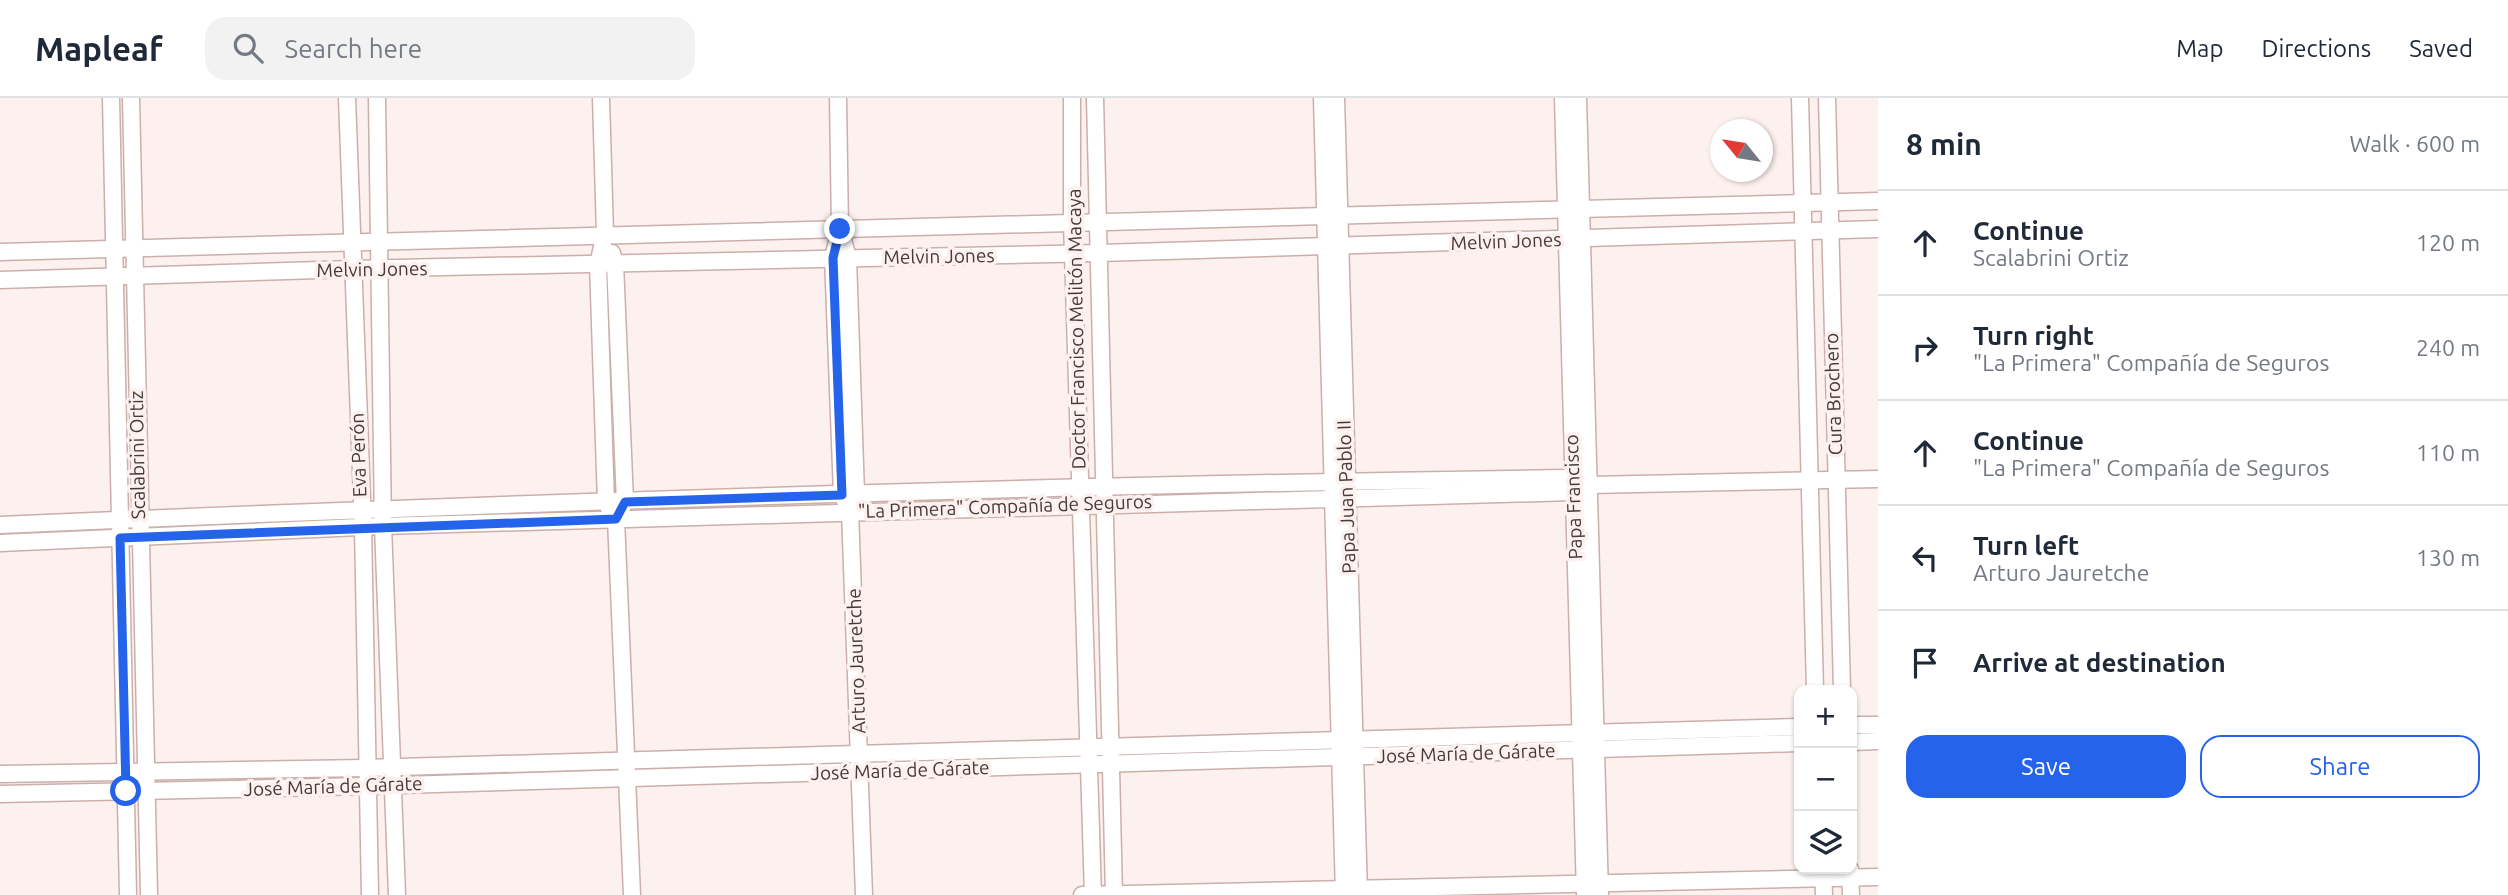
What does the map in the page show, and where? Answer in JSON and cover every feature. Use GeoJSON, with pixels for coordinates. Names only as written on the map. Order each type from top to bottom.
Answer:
{"type":"FeatureCollection","features":[{"type":"Feature","properties":{"kind":"street","name":"Scalabrini Ortiz"},"geometry":{"type":"LineString","coordinates":[[111,98],[124,248]]}},
{"type":"Feature","properties":{"kind":"street","name":"Scalabrini Ortiz"},"geometry":{"type":"LineString","coordinates":[[128,895],[120,520],[124,248],[131,98]]}},
{"type":"Feature","properties":{"kind":"street","name":"Eva Perón"},"geometry":{"type":"LineString","coordinates":[[348,98],[360,510],[363,526],[365,768],[368,786],[370,895]]}},
{"type":"Feature","properties":{"kind":"street","name":"Eva Perón"},"geometry":{"type":"LineString","coordinates":[[377,98],[383,526],[397,895]]}},
{"type":"Feature","properties":{"kind":"street"},"geometry":{"type":"LineString","coordinates":[[601,98],[605,234],[598,264],[606,503],[616,519],[632,895]]}},
{"type":"Feature","properties":{"kind":"street","name":"Arturo Jauretche"},"geometry":{"type":"LineString","coordinates":[[838,98],[840,229],[864,895]]}},
{"type":"Feature","properties":{"kind":"street","name":"Doctor Francisco Melitón Macaya"},"geometry":{"type":"LineString","coordinates":[[1072,98],[1072,222],[1093,895]]}},
{"type":"Feature","properties":{"kind":"street","name":"Doctor Francisco Melitón Macaya"},"geometry":{"type":"LineString","coordinates":[[1095,98],[1114,894]]}},
{"type":"Feature","properties":{"kind":"street","name":"Papa Juan Pablo II"},"geometry":{"type":"LineString","coordinates":[[1322,98],[1331,215],[1351,891]]}},
{"type":"Feature","properties":{"kind":"street","name":"Papa Juan Pablo II"},"geometry":{"type":"LineString","coordinates":[[1331,215],[1336,98]]}},
{"type":"Feature","properties":{"kind":"street","name":"Papa Francisco"},"geometry":{"type":"LineString","coordinates":[[1563,98],[1574,208],[1589,485],[1588,741],[1592,889]]}},
{"type":"Feature","properties":{"kind":"street","name":"Papa Francisco"},"geometry":{"type":"LineString","coordinates":[[1574,208],[1578,98]]}},
{"type":"Feature","properties":{"kind":"street","name":"Cura Brochero"},"geometry":{"type":"LineString","coordinates":[[1800,98],[1815,685]]}},
{"type":"Feature","properties":{"kind":"street","name":"Cura Brochero"},"geometry":{"type":"LineString","coordinates":[[1827,98],[1842,685]]}},
{"type":"Feature","properties":{"kind":"street","name":"Melvin Jones"},"geometry":{"type":"LineString","coordinates":[[0,252],[1878,201]]}},
{"type":"Feature","properties":{"kind":"street","name":"Melvin Jones"},"geometry":{"type":"LineString","coordinates":[[0,280],[380,268],[1073,254],[1878,229]]}},
{"type":"Feature","properties":{"kind":"street"},"geometry":{"type":"LineString","coordinates":[[605,234],[615,263],[625,502],[616,519]]}},
{"type":"Feature","properties":{"kind":"street","name":"Papa Francisco"},"geometry":{"type":"LineString","coordinates":[[1575,239],[1572,485],[1588,741]]}},
{"type":"Feature","properties":{"kind":"street","name":"Scalabrini Ortiz"},"geometry":{"type":"LineString","coordinates":[[124,276],[139,519],[149,895]]}},
{"type":"Feature","properties":{"kind":"street","name":"\"La Primera\" Compañía de Seguros"},"geometry":{"type":"LineString","coordinates":[[0,525],[384,509],[849,495],[1105,496],[1878,479]]}},
{"type":"Feature","properties":{"kind":"street","name":"\"La Primera\" Compañía de Seguros"},"geometry":{"type":"LineString","coordinates":[[0,543],[363,526],[850,511],[1080,496]]}},
{"type":"Feature","properties":{"kind":"street"},"geometry":{"type":"LineString","coordinates":[[1857,725],[1878,724]]}},
{"type":"Feature","properties":{"kind":"street","name":"José María de Gárate"},"geometry":{"type":"LineString","coordinates":[[0,774],[365,768],[1088,747],[1345,748],[1588,741],[1794,727]]}},
{"type":"Feature","properties":{"kind":"street","name":"José María de Gárate"},"geometry":{"type":"LineString","coordinates":[[1588,741],[1794,743]]}},
{"type":"Feature","properties":{"kind":"street"},"geometry":{"type":"LineString","coordinates":[[1857,741],[1878,741]]}},
{"type":"Feature","properties":{"kind":"street","name":"José María de Gárate"},"geometry":{"type":"LineString","coordinates":[[0,794],[1111,764],[1345,748]]}},
{"type":"Feature","properties":{"kind":"street"},"geometry":{"type":"LineString","coordinates":[[1082,895],[1592,889],[1810,874]]}},
{"type":"Feature","properties":{"kind":"street"},"geometry":{"type":"LineString","coordinates":[[1824,874],[1824,895]]}},
{"type":"Feature","properties":{"kind":"street"},"geometry":{"type":"LineString","coordinates":[[1850,874],[1851,895]]}},
{"type":"Feature","properties":{"kind":"street"},"geometry":{"type":"LineString","coordinates":[[1857,874],[1878,877]]}},
{"type":"Feature","properties":{"kind":"route"},"geometry":{"type":"LineString","coordinates":[[126,791],[120,538],[363,526],[616,519],[625,502],[842,495],[833,258],[840,229]]}}]}
